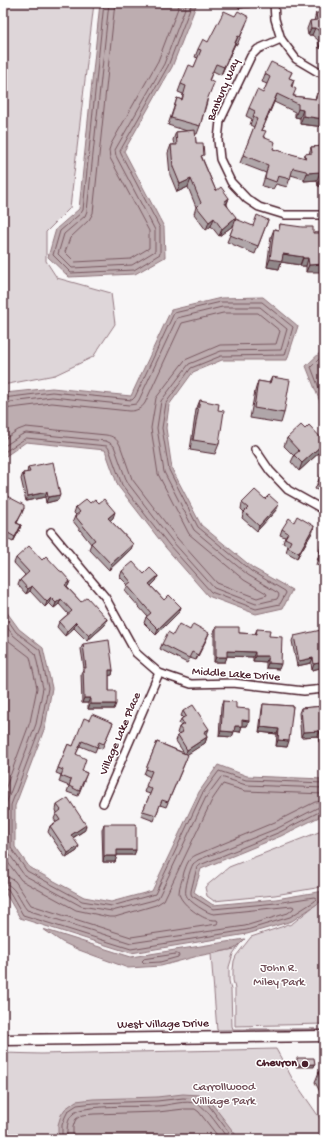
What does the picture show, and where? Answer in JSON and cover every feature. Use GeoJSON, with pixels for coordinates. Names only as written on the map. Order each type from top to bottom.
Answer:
{"type":"FeatureCollection","features":[{"type":"Feature","properties":{"kind":"street"},"geometry":{"type":"LineString","coordinates":[[274,3],[275,19],[281,39],[296,59],[318,72],[324,73]]}},
{"type":"Feature","properties":{"kind":"street","name":"Banbury Way"},"geometry":{"type":"LineString","coordinates":[[281,39],[258,49],[251,56],[220,121],[218,140],[220,159],[231,182],[247,199],[260,207],[285,215],[324,215]]}},
{"type":"Feature","properties":{"kind":"street"},"geometry":{"type":"LineString","coordinates":[[255,449],[270,471],[288,490],[324,510]]}},
{"type":"Feature","properties":{"kind":"street","name":"Middle Lake Drive"},"geometry":{"type":"LineString","coordinates":[[51,532],[105,597],[136,653],[159,673],[191,684],[233,683],[304,692],[324,689]]}},
{"type":"Feature","properties":{"kind":"street","name":"Village Lake Place"},"geometry":{"type":"LineString","coordinates":[[103,803],[159,673]]}},
{"type":"Feature","properties":{"kind":"street","name":"West Village Drive"},"geometry":{"type":"LineString","coordinates":[[3,1040],[324,1036]]}},
{"type":"Feature","properties":{"kind":"green space"},"geometry":{"type":"Polygon","coordinates":[[[3,3],[94,3],[70,208],[46,232],[46,261],[57,278],[111,293],[115,324],[93,357],[55,375],[3,385],[3,3]]]}},
{"type":"Feature","properties":{"kind":"green space"},"geometry":{"type":"Polygon","coordinates":[[[324,830],[324,886],[275,895],[214,901],[207,896],[205,887],[229,867],[324,830]]]}},
{"type":"Feature","properties":{"kind":"green space","name":"John R. Miley Park"},"geometry":{"type":"Polygon","coordinates":[[[324,898],[324,1024],[235,1026],[235,989],[233,970],[236,956],[251,937],[293,923],[324,898]]]}},
{"type":"Feature","properties":{"kind":"green space"},"geometry":{"type":"Polygon","coordinates":[[[239,945],[233,954],[229,967],[233,1029],[315,1029],[217,1030],[211,954],[234,949],[239,945]]]}},
{"type":"Feature","properties":{"kind":"green space","name":"Carrollwood Villiage Park"},"geometry":{"type":"Polygon","coordinates":[[[276,1049],[292,1078],[324,1124],[324,1139],[3,1139],[3,1053],[41,1054],[276,1049]]]}},
{"type":"Feature","properties":{"kind":"water"},"geometry":{"type":"Polygon","coordinates":[[[100,3],[197,3],[172,67],[124,151],[164,227],[165,257],[135,274],[69,277],[48,257],[56,229],[79,209],[100,3]]]}},
{"type":"Feature","properties":{"kind":"water"},"geometry":{"type":"Polygon","coordinates":[[[263,297],[298,326],[287,360],[222,360],[193,372],[169,405],[166,428],[172,469],[201,525],[253,568],[292,590],[283,608],[256,614],[208,596],[166,548],[118,486],[105,450],[26,442],[3,458],[3,395],[5,393],[52,388],[131,396],[171,310],[221,298],[263,297]]]}},
{"type":"Feature","properties":{"kind":"water"},"geometry":{"type":"Polygon","coordinates":[[[324,349],[324,412],[306,366],[324,349]]]}},
{"type":"Feature","properties":{"kind":"water"},"geometry":{"type":"Polygon","coordinates":[[[3,607],[19,629],[43,648],[52,688],[45,727],[15,806],[15,847],[30,868],[84,897],[111,902],[152,891],[199,792],[218,765],[247,776],[324,779],[324,816],[321,816],[281,836],[201,869],[194,892],[213,905],[276,899],[324,891],[324,897],[320,902],[292,921],[247,934],[131,953],[20,918],[3,889],[3,607]]]}},
{"type":"Feature","properties":{"kind":"water"},"geometry":{"type":"Polygon","coordinates":[[[43,929],[131,957],[245,939],[234,949],[198,956],[161,966],[128,968],[79,950],[62,942],[43,929]]]}},
{"type":"Feature","properties":{"kind":"water"},"geometry":{"type":"Polygon","coordinates":[[[183,1094],[199,1095],[209,1100],[239,1139],[58,1139],[58,1125],[61,1115],[65,1109],[76,1101],[157,1097],[183,1094]]]}},
{"type":"Feature","properties":{"kind":"building"},"geometry":{"type":"Polygon","coordinates":[[[224,11],[235,16],[238,11],[249,17],[240,37],[238,36],[224,67],[216,64],[209,80],[214,83],[207,100],[200,126],[171,118],[177,98],[182,100],[186,86],[181,84],[189,65],[194,67],[201,50],[198,49],[203,39],[208,42],[224,11]]]}},
{"type":"Feature","properties":{"kind":"building"},"geometry":{"type":"Polygon","coordinates":[[[316,13],[324,13],[324,40],[322,40],[321,32],[315,28],[311,28],[310,21],[317,20],[316,13]]]}},
{"type":"Feature","properties":{"kind":"building"},"geometry":{"type":"Polygon","coordinates":[[[271,62],[292,72],[289,78],[294,80],[291,86],[296,89],[293,96],[316,99],[317,93],[323,93],[324,89],[324,119],[303,116],[303,110],[298,109],[298,104],[277,94],[261,130],[266,131],[263,137],[275,142],[273,149],[306,158],[305,154],[312,153],[311,147],[324,146],[324,178],[320,179],[320,172],[307,173],[306,171],[293,168],[290,179],[278,176],[276,182],[265,178],[268,165],[243,155],[257,119],[253,117],[255,111],[249,108],[257,90],[263,93],[270,77],[265,74],[271,62]]]}},
{"type":"Feature","properties":{"kind":"building"},"geometry":{"type":"Polygon","coordinates":[[[195,130],[196,143],[203,143],[204,155],[201,156],[216,191],[221,187],[229,198],[224,202],[236,217],[222,229],[214,218],[209,222],[197,207],[201,203],[191,179],[180,184],[173,167],[171,145],[177,145],[176,132],[195,130]]]}},
{"type":"Feature","properties":{"kind":"building"},"geometry":{"type":"Polygon","coordinates":[[[257,215],[268,220],[258,246],[230,235],[236,219],[253,226],[257,215]]]}},
{"type":"Feature","properties":{"kind":"building"},"geometry":{"type":"Polygon","coordinates":[[[280,224],[313,227],[313,233],[324,233],[324,264],[309,265],[308,258],[283,254],[282,261],[270,259],[274,229],[279,230],[280,224]]]}},
{"type":"Feature","properties":{"kind":"building"},"geometry":{"type":"Polygon","coordinates":[[[272,377],[290,380],[284,413],[254,408],[258,381],[270,383],[272,377]]]}},
{"type":"Feature","properties":{"kind":"building"},"geometry":{"type":"Polygon","coordinates":[[[200,400],[219,404],[218,410],[224,411],[219,444],[193,440],[200,400]]]}},
{"type":"Feature","properties":{"kind":"building"},"geometry":{"type":"Polygon","coordinates":[[[301,425],[305,429],[309,425],[324,441],[324,443],[302,463],[294,455],[299,451],[287,438],[301,425]]]}},
{"type":"Feature","properties":{"kind":"building"},"geometry":{"type":"Polygon","coordinates":[[[53,462],[60,495],[48,497],[47,492],[28,496],[23,473],[30,472],[28,467],[53,462]]]}},
{"type":"Feature","properties":{"kind":"building"},"geometry":{"type":"Polygon","coordinates":[[[324,468],[324,487],[317,484],[324,468]]]}},
{"type":"Feature","properties":{"kind":"building"},"geometry":{"type":"Polygon","coordinates":[[[255,490],[265,499],[269,495],[279,504],[259,526],[244,512],[248,508],[242,503],[255,490]]]}},
{"type":"Feature","properties":{"kind":"building"},"geometry":{"type":"Polygon","coordinates":[[[5,495],[24,505],[24,508],[16,523],[21,525],[15,537],[3,530],[3,499],[5,495]]]}},
{"type":"Feature","properties":{"kind":"building"},"geometry":{"type":"Polygon","coordinates":[[[86,499],[90,503],[95,499],[99,503],[104,499],[115,512],[108,518],[133,544],[111,564],[91,543],[95,540],[75,516],[80,512],[76,507],[86,499]]]}},
{"type":"Feature","properties":{"kind":"building"},"geometry":{"type":"Polygon","coordinates":[[[297,516],[314,526],[299,553],[288,547],[291,541],[285,538],[288,533],[282,529],[289,518],[294,522],[297,516]]]}},
{"type":"Feature","properties":{"kind":"building"},"geometry":{"type":"Polygon","coordinates":[[[324,536],[324,561],[318,560],[324,536]]]}},
{"type":"Feature","properties":{"kind":"building"},"geometry":{"type":"Polygon","coordinates":[[[29,546],[42,560],[46,556],[61,571],[70,581],[65,585],[81,602],[87,597],[107,619],[89,636],[76,622],[67,631],[59,622],[72,611],[61,599],[56,603],[51,598],[47,602],[32,586],[28,589],[20,580],[29,572],[16,558],[29,546]]]}},
{"type":"Feature","properties":{"kind":"building"},"geometry":{"type":"Polygon","coordinates":[[[133,562],[144,574],[150,568],[158,576],[149,584],[164,600],[169,595],[181,607],[158,629],[146,617],[151,613],[127,585],[131,582],[122,571],[133,562]]]}},
{"type":"Feature","properties":{"kind":"building"},"geometry":{"type":"Polygon","coordinates":[[[179,624],[190,630],[193,624],[209,633],[198,655],[192,652],[189,658],[162,644],[168,632],[173,635],[179,624]]]}},
{"type":"Feature","properties":{"kind":"building"},"geometry":{"type":"Polygon","coordinates":[[[216,627],[239,627],[239,633],[256,634],[257,629],[270,630],[269,636],[282,637],[281,664],[268,663],[268,656],[255,656],[255,652],[227,651],[227,657],[216,657],[216,627]]]}},
{"type":"Feature","properties":{"kind":"building"},"geometry":{"type":"Polygon","coordinates":[[[321,630],[324,645],[324,662],[314,664],[313,658],[299,661],[294,636],[321,630]]]}},
{"type":"Feature","properties":{"kind":"building"},"geometry":{"type":"Polygon","coordinates":[[[109,640],[113,670],[109,670],[109,691],[116,691],[116,704],[90,704],[90,698],[84,698],[83,668],[86,668],[83,644],[109,640]]]}},
{"type":"Feature","properties":{"kind":"building"},"geometry":{"type":"Polygon","coordinates":[[[223,701],[236,702],[236,708],[249,709],[249,721],[242,720],[242,726],[235,726],[234,732],[221,731],[223,701]]]}},
{"type":"Feature","properties":{"kind":"building"},"geometry":{"type":"Polygon","coordinates":[[[263,704],[293,706],[289,741],[278,740],[279,729],[261,727],[263,704]]]}},
{"type":"Feature","properties":{"kind":"building"},"geometry":{"type":"Polygon","coordinates":[[[193,705],[209,729],[204,732],[207,737],[187,750],[178,735],[183,732],[179,727],[184,724],[181,719],[186,716],[183,711],[193,705]]]}},
{"type":"Feature","properties":{"kind":"building"},"geometry":{"type":"Polygon","coordinates":[[[324,706],[324,736],[321,737],[320,731],[303,732],[301,708],[324,706]]]}},
{"type":"Feature","properties":{"kind":"building"},"geometry":{"type":"Polygon","coordinates":[[[92,714],[113,723],[104,744],[99,742],[97,747],[82,741],[76,754],[86,759],[82,771],[87,773],[79,791],[69,786],[71,780],[61,776],[63,770],[58,768],[68,744],[73,746],[84,718],[89,720],[92,714]]]}},
{"type":"Feature","properties":{"kind":"building"},"geometry":{"type":"Polygon","coordinates":[[[157,742],[188,755],[168,802],[162,800],[156,815],[143,811],[152,789],[146,786],[152,771],[146,769],[157,742]]]}},
{"type":"Feature","properties":{"kind":"building"},"geometry":{"type":"Polygon","coordinates":[[[68,798],[86,825],[71,835],[79,846],[68,853],[50,826],[60,820],[56,814],[61,810],[57,805],[68,798]]]}},
{"type":"Feature","properties":{"kind":"building"},"geometry":{"type":"Polygon","coordinates":[[[104,824],[136,824],[136,850],[117,850],[117,856],[104,856],[104,824]]]}},
{"type":"Feature","properties":{"kind":"building"},"geometry":{"type":"Polygon","coordinates":[[[297,1058],[314,1058],[315,1064],[297,1065],[297,1058]]]}},
{"type":"Feature","properties":{"kind":"building"},"geometry":{"type":"Polygon","coordinates":[[[319,1072],[324,1072],[324,1084],[319,1072]]]}},
{"type":"Feature","properties":{"kind":"place","name":"Chevron"},"geometry":{"type":"Point","coordinates":[305,1064]}}]}
